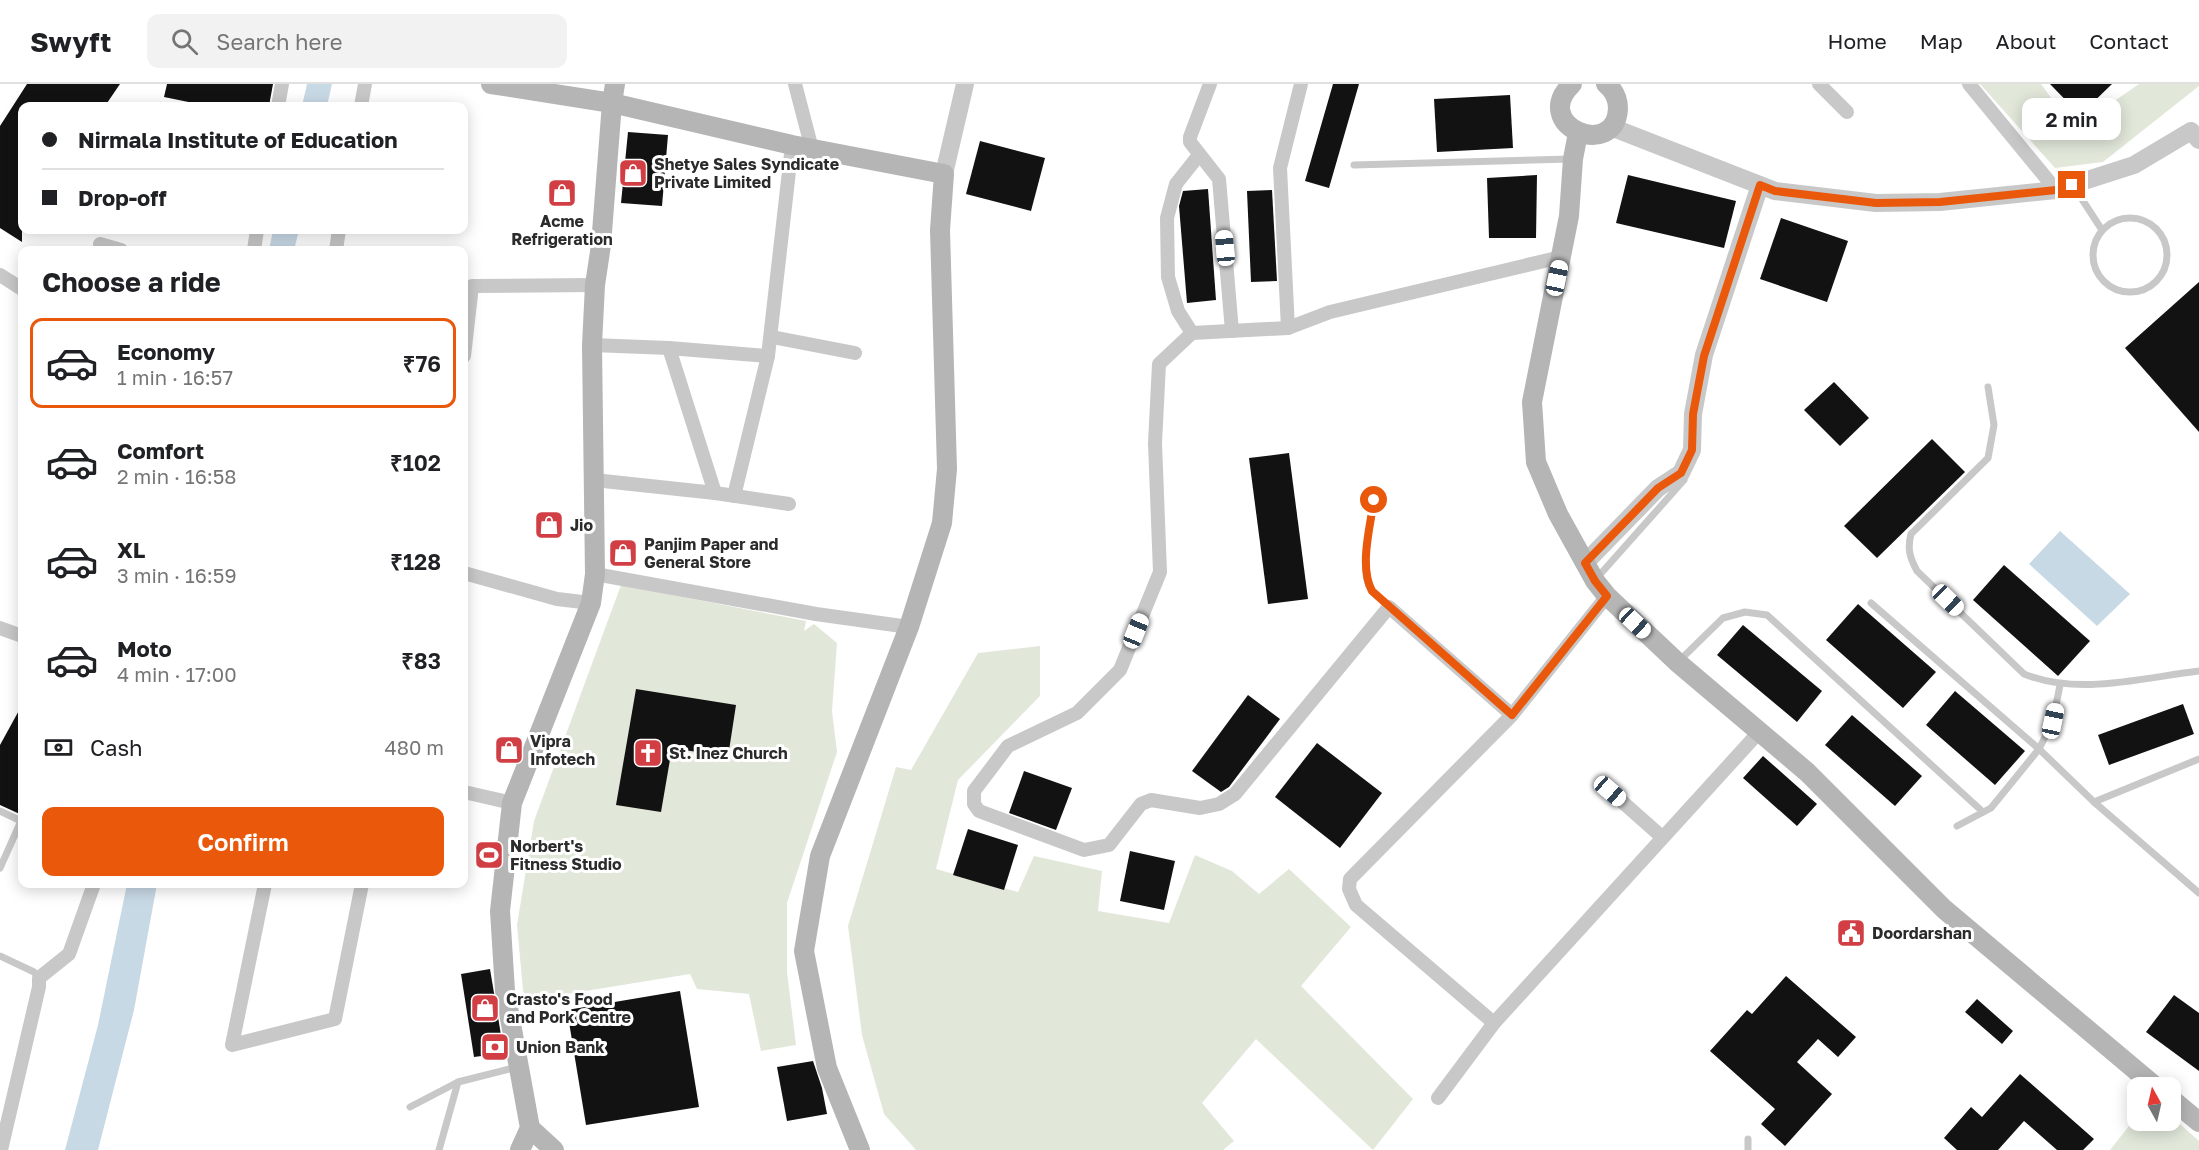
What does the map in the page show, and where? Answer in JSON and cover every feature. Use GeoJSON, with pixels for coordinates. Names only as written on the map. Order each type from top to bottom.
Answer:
{"type":"FeatureCollection","features":[{"type":"Feature","properties":{"kind":"main road"},"geometry":{"type":"LineString","coordinates":[[491,84],[613,93],[792,145],[944,174],[940,230],[947,469],[942,524],[909,627],[820,856],[804,951],[827,1068],[860,1150]]}},
{"type":"Feature","properties":{"kind":"main road"},"geometry":{"type":"LineString","coordinates":[[1572,84],[1563,95],[1561,113],[1564,121],[1578,133],[1595,135],[1611,127],[1618,111],[1615,93],[1609,85]]}},
{"type":"Feature","properties":{"kind":"main road"},"geometry":{"type":"LineString","coordinates":[[520,1150],[530,1128],[505,991],[500,911],[512,803],[591,603],[595,574],[592,345],[595,285],[601,245],[613,93]]}},
{"type":"Feature","properties":{"kind":"main road"},"geometry":{"type":"LineString","coordinates":[[1578,133],[1573,159],[1569,216],[1532,402],[1536,462],[1558,514],[1585,563],[1601,589],[1677,663],[1807,772],[1944,909],[2144,1077]]}},
{"type":"Feature","properties":{"kind":"main road"},"geometry":{"type":"LineString","coordinates":[[2181,1107],[2199,1122]]}},
{"type":"Feature","properties":{"kind":"main road"},"geometry":{"type":"LineString","coordinates":[[530,1128],[554,1150]]}},
{"type":"Feature","properties":{"kind":"street"},"geometry":{"type":"LineString","coordinates":[[279,102],[282,84]]}},
{"type":"Feature","properties":{"kind":"street"},"geometry":{"type":"LineString","coordinates":[[362,102],[365,84]]}},
{"type":"Feature","properties":{"kind":"street"},"geometry":{"type":"LineString","coordinates":[[795,84],[812,149]]}},
{"type":"Feature","properties":{"kind":"street"},"geometry":{"type":"LineString","coordinates":[[944,174],[965,84]]}},
{"type":"Feature","properties":{"kind":"street"},"geometry":{"type":"LineString","coordinates":[[1210,84],[1190,137],[1191,146],[1219,179],[1232,330]]}},
{"type":"Feature","properties":{"kind":"street"},"geometry":{"type":"LineString","coordinates":[[1288,328],[1280,168],[1301,84]]}},
{"type":"Feature","properties":{"kind":"street"},"geometry":{"type":"LineString","coordinates":[[1819,84],[1847,112]]}},
{"type":"Feature","properties":{"kind":"street"},"geometry":{"type":"LineString","coordinates":[[1969,84],[2064,187]]}},
{"type":"Feature","properties":{"kind":"street"},"geometry":{"type":"LineString","coordinates":[[1611,127],[1775,191],[1876,203],[1940,202],[2064,187],[2134,165],[2196,132]]}},
{"type":"Feature","properties":{"kind":"street"},"geometry":{"type":"LineString","coordinates":[[734,496],[772,337],[792,145]]}},
{"type":"Feature","properties":{"kind":"street"},"geometry":{"type":"LineString","coordinates":[[1192,333],[1178,311],[1168,277],[1167,218],[1176,184],[1199,155]]}},
{"type":"Feature","properties":{"kind":"street"},"geometry":{"type":"LineString","coordinates":[[1585,563],[1658,488],[1681,473],[1692,450],[1693,414],[1704,356],[1760,185]]}},
{"type":"Feature","properties":{"kind":"street"},"geometry":{"type":"LineString","coordinates":[[100,244],[107,246]]}},
{"type":"Feature","properties":{"kind":"street"},"geometry":{"type":"LineString","coordinates":[[1512,715],[1389,606],[1235,794],[1219,804],[1200,808],[1151,800],[1141,804],[1109,845],[1084,850],[979,811],[974,804],[974,791],[1008,746],[1077,713],[1120,670],[1160,572],[1155,443],[1159,364],[1192,333],[1288,328],[1330,312],[1561,257]]}},
{"type":"Feature","properties":{"kind":"street"},"geometry":{"type":"LineString","coordinates":[[0,274],[18,286]]}},
{"type":"Feature","properties":{"kind":"street"},"geometry":{"type":"LineString","coordinates":[[468,309],[472,286],[595,285]]}},
{"type":"Feature","properties":{"kind":"street"},"geometry":{"type":"LineString","coordinates":[[772,337],[855,353]]}},
{"type":"Feature","properties":{"kind":"street"},"geometry":{"type":"LineString","coordinates":[[592,345],[669,348],[768,356]]}},
{"type":"Feature","properties":{"kind":"street"},"geometry":{"type":"LineString","coordinates":[[669,348],[714,493]]}},
{"type":"Feature","properties":{"kind":"street"},"geometry":{"type":"LineString","coordinates":[[594,480],[789,504]]}},
{"type":"Feature","properties":{"kind":"street"},"geometry":{"type":"LineString","coordinates":[[468,574],[557,599],[591,603]]}},
{"type":"Feature","properties":{"kind":"street"},"geometry":{"type":"LineString","coordinates":[[595,574],[816,614],[909,627]]}},
{"type":"Feature","properties":{"kind":"street"},"geometry":{"type":"LineString","coordinates":[[1494,1023],[1356,905],[1349,889],[1350,879],[1512,715],[1601,589]]}},
{"type":"Feature","properties":{"kind":"street"},"geometry":{"type":"LineString","coordinates":[[0,628],[18,635]]}},
{"type":"Feature","properties":{"kind":"street"},"geometry":{"type":"LineString","coordinates":[[1438,1098],[1494,1023],[1760,731]]}},
{"type":"Feature","properties":{"kind":"street"},"geometry":{"type":"LineString","coordinates":[[1610,791],[1662,837]]}},
{"type":"Feature","properties":{"kind":"street"},"geometry":{"type":"LineString","coordinates":[[468,793],[512,803]]}},
{"type":"Feature","properties":{"kind":"street"},"geometry":{"type":"LineString","coordinates":[[1,1150],[39,987],[39,978],[69,954],[93,888]]}},
{"type":"Feature","properties":{"kind":"street"},"geometry":{"type":"LineString","coordinates":[[264,888],[232,1045],[335,1019],[361,888]]}},
{"type":"Feature","properties":{"kind":"lane"},"geometry":{"type":"LineString","coordinates":[[1354,165],[1573,159]]}},
{"type":"Feature","properties":{"kind":"lane"},"geometry":{"type":"LineString","coordinates":[[2064,187],[2103,230]]}},
{"type":"Feature","properties":{"kind":"lane"},"geometry":{"type":"LineString","coordinates":[[2124,219],[2136,219],[2158,230],[2168,252],[2162,276],[2142,291],[2130,293],[2118,291],[2107,285],[2096,270],[2093,252],[2096,241],[2103,230],[2112,223],[2124,219]]}},
{"type":"Feature","properties":{"kind":"lane"},"geometry":{"type":"LineString","coordinates":[[1988,387],[1994,425],[1988,458],[1911,534],[1908,546],[1910,558],[1917,571],[2024,674],[2044,682],[2086,686],[2199,670]]}},
{"type":"Feature","properties":{"kind":"lane"},"geometry":{"type":"LineString","coordinates":[[1601,589],[1684,480]]}},
{"type":"Feature","properties":{"kind":"lane"},"geometry":{"type":"LineString","coordinates":[[1374,500],[1365,568],[1372,591],[1389,606]]}},
{"type":"Feature","properties":{"kind":"lane"},"geometry":{"type":"LineString","coordinates":[[1871,603],[2039,749],[2094,802],[2199,892]]}},
{"type":"Feature","properties":{"kind":"lane"},"geometry":{"type":"LineString","coordinates":[[1677,663],[1723,618],[1745,612],[1767,615],[1983,812]]}},
{"type":"Feature","properties":{"kind":"lane"},"geometry":{"type":"LineString","coordinates":[[1957,826],[1991,808],[2039,749],[2053,721],[2060,685]]}},
{"type":"Feature","properties":{"kind":"lane"},"geometry":{"type":"LineString","coordinates":[[2094,802],[2199,759]]}},
{"type":"Feature","properties":{"kind":"lane"},"geometry":{"type":"LineString","coordinates":[[0,811],[18,820]]}},
{"type":"Feature","properties":{"kind":"lane"},"geometry":{"type":"LineString","coordinates":[[0,868],[18,828]]}},
{"type":"Feature","properties":{"kind":"lane"},"geometry":{"type":"LineString","coordinates":[[0,956],[34,972],[39,978]]}},
{"type":"Feature","properties":{"kind":"lane"},"geometry":{"type":"LineString","coordinates":[[410,1107],[458,1082],[519,1066]]}},
{"type":"Feature","properties":{"kind":"lane"},"geometry":{"type":"LineString","coordinates":[[440,1150],[458,1082]]}},
{"type":"Feature","properties":{"kind":"lane"},"geometry":{"type":"LineString","coordinates":[[1748,1139],[1748,1150]]}},
{"type":"Feature","properties":{"kind":"shaded area"},"geometry":{"type":"Polygon","coordinates":[[[1980,84],[2041,84],[2074,129],[2139,84],[2199,84],[2199,86],[2103,162],[2055,168],[1980,84]]]}},
{"type":"Feature","properties":{"kind":"shaded area"},"geometry":{"type":"Polygon","coordinates":[[[621,585],[806,621],[804,631],[814,624],[837,643],[832,711],[837,752],[787,903],[787,972],[796,1045],[761,1051],[749,994],[697,989],[690,974],[524,1001],[517,925],[534,821],[621,585]]]}},
{"type":"Feature","properties":{"kind":"shaded area"},"geometry":{"type":"Polygon","coordinates":[[[1040,646],[1040,696],[958,780],[936,869],[1018,892],[1034,856],[1102,871],[1098,911],[1169,923],[1195,855],[1232,871],[1259,894],[1289,869],[1351,927],[1301,986],[1413,1099],[1373,1150],[1256,1039],[1202,1103],[1234,1141],[1223,1150],[916,1150],[884,1114],[862,1035],[848,926],[896,767],[911,770],[978,653],[1040,646]]]}},
{"type":"Feature","properties":{"kind":"shaded area"},"geometry":{"type":"Polygon","coordinates":[[[2181,1125],[2199,1141],[2199,1150],[2110,1150],[2127,1129],[2127,1131],[2181,1131],[2181,1125]]]}},
{"type":"Feature","properties":{"kind":"water"},"geometry":{"type":"Polygon","coordinates":[[[307,84],[332,84],[328,102],[303,102],[307,84]]]}},
{"type":"Feature","properties":{"kind":"water"},"geometry":{"type":"Polygon","coordinates":[[[272,234],[298,234],[295,246],[270,246],[272,234]]]}},
{"type":"Feature","properties":{"kind":"water"},"geometry":{"type":"Polygon","coordinates":[[[2060,531],[2130,594],[2097,626],[2029,564],[2060,531]]]}},
{"type":"Feature","properties":{"kind":"water"},"geometry":{"type":"Polygon","coordinates":[[[126,888],[156,888],[134,1010],[98,1150],[65,1150],[98,1025],[126,888]]]}},
{"type":"Feature","properties":{"kind":"building"},"geometry":{"type":"Polygon","coordinates":[[[27,84],[120,84],[108,102],[18,102],[18,234],[22,234],[22,242],[0,228],[0,126],[27,84]]]}},
{"type":"Feature","properties":{"kind":"building"},"geometry":{"type":"Polygon","coordinates":[[[167,84],[273,84],[270,102],[188,102],[164,97],[167,84]]]}},
{"type":"Feature","properties":{"kind":"building"},"geometry":{"type":"Polygon","coordinates":[[[1333,84],[1359,84],[1329,188],[1305,181],[1333,84]]]}},
{"type":"Feature","properties":{"kind":"building"},"geometry":{"type":"Polygon","coordinates":[[[2050,84],[2112,84],[2080,115],[2050,84]]]}},
{"type":"Feature","properties":{"kind":"building"},"geometry":{"type":"Polygon","coordinates":[[[1510,95],[1513,148],[1437,152],[1434,99],[1510,95]]]}},
{"type":"Feature","properties":{"kind":"building"},"geometry":{"type":"Polygon","coordinates":[[[628,132],[668,135],[662,206],[621,203],[628,132]]]}},
{"type":"Feature","properties":{"kind":"building"},"geometry":{"type":"Polygon","coordinates":[[[980,141],[1045,158],[1031,211],[966,194],[980,141]]]}},
{"type":"Feature","properties":{"kind":"building"},"geometry":{"type":"Polygon","coordinates":[[[1537,175],[1536,238],[1489,238],[1487,178],[1537,175]]]}},
{"type":"Feature","properties":{"kind":"building"},"geometry":{"type":"Polygon","coordinates":[[[1628,175],[1736,201],[1724,248],[1616,223],[1628,175]]]}},
{"type":"Feature","properties":{"kind":"building"},"geometry":{"type":"Polygon","coordinates":[[[1208,189],[1216,300],[1187,303],[1179,206],[1183,191],[1208,189]]]}},
{"type":"Feature","properties":{"kind":"building"},"geometry":{"type":"Polygon","coordinates":[[[1272,190],[1277,281],[1251,282],[1247,191],[1272,190]]]}},
{"type":"Feature","properties":{"kind":"building"},"geometry":{"type":"Polygon","coordinates":[[[1781,218],[1848,241],[1827,302],[1760,279],[1781,218]]]}},
{"type":"Feature","properties":{"kind":"building"},"geometry":{"type":"Polygon","coordinates":[[[2199,282],[2199,432],[2125,348],[2199,282]]]}},
{"type":"Feature","properties":{"kind":"building"},"geometry":{"type":"Polygon","coordinates":[[[1834,382],[1869,418],[1840,446],[1804,410],[1834,382]]]}},
{"type":"Feature","properties":{"kind":"building"},"geometry":{"type":"Polygon","coordinates":[[[1932,439],[1965,472],[1877,558],[1844,526],[1932,439]]]}},
{"type":"Feature","properties":{"kind":"building"},"geometry":{"type":"Polygon","coordinates":[[[1289,453],[1308,599],[1268,604],[1249,458],[1289,453]]]}},
{"type":"Feature","properties":{"kind":"building"},"geometry":{"type":"Polygon","coordinates":[[[2004,565],[2090,641],[2058,676],[1973,600],[2004,565]]]}},
{"type":"Feature","properties":{"kind":"building"},"geometry":{"type":"Polygon","coordinates":[[[1858,604],[1936,672],[1903,708],[1826,640],[1858,604]]]}},
{"type":"Feature","properties":{"kind":"building"},"geometry":{"type":"Polygon","coordinates":[[[1743,625],[1822,691],[1797,722],[1717,655],[1743,625]]]}},
{"type":"Feature","properties":{"kind":"building","name":"St. Inez Church"},"geometry":{"type":"Polygon","coordinates":[[[636,689],[736,705],[728,757],[672,748],[661,812],[616,805],[636,689]]]}},
{"type":"Feature","properties":{"kind":"building"},"geometry":{"type":"Polygon","coordinates":[[[1955,691],[2025,751],[1995,785],[1926,725],[1955,691]]]}},
{"type":"Feature","properties":{"kind":"building"},"geometry":{"type":"Polygon","coordinates":[[[1248,695],[1280,719],[1229,787],[1221,792],[1192,771],[1248,695]]]}},
{"type":"Feature","properties":{"kind":"building"},"geometry":{"type":"Polygon","coordinates":[[[2183,704],[2194,734],[2109,765],[2098,735],[2183,704]]]}},
{"type":"Feature","properties":{"kind":"building"},"geometry":{"type":"Polygon","coordinates":[[[18,712],[18,813],[0,805],[0,745],[18,712]]]}},
{"type":"Feature","properties":{"kind":"building"},"geometry":{"type":"Polygon","coordinates":[[[1852,715],[1922,776],[1895,806],[1825,745],[1852,715]]]}},
{"type":"Feature","properties":{"kind":"building"},"geometry":{"type":"Polygon","coordinates":[[[1317,743],[1382,793],[1340,848],[1275,797],[1317,743]]]}},
{"type":"Feature","properties":{"kind":"building"},"geometry":{"type":"Polygon","coordinates":[[[1763,756],[1817,804],[1797,826],[1743,778],[1763,756]]]}},
{"type":"Feature","properties":{"kind":"building"},"geometry":{"type":"Polygon","coordinates":[[[1024,771],[1072,788],[1056,830],[1009,813],[1024,771]]]}},
{"type":"Feature","properties":{"kind":"building"},"geometry":{"type":"Polygon","coordinates":[[[968,829],[1018,845],[1004,890],[953,875],[968,829]]]}},
{"type":"Feature","properties":{"kind":"building"},"geometry":{"type":"Polygon","coordinates":[[[1130,851],[1175,861],[1164,910],[1120,901],[1130,851]]]}},
{"type":"Feature","properties":{"kind":"building"},"geometry":{"type":"Polygon","coordinates":[[[490,969],[504,1053],[474,1057],[461,974],[490,969]]]}},
{"type":"Feature","properties":{"kind":"building"},"geometry":{"type":"Polygon","coordinates":[[[1786,976],[1856,1037],[1838,1057],[1818,1039],[1797,1062],[1832,1094],[1785,1146],[1761,1124],[1775,1109],[1710,1051],[1747,1010],[1752,1014],[1786,976]]]}},
{"type":"Feature","properties":{"kind":"building"},"geometry":{"type":"Polygon","coordinates":[[[680,991],[699,1107],[586,1125],[567,1010],[680,991]]]}},
{"type":"Feature","properties":{"kind":"building"},"geometry":{"type":"Polygon","coordinates":[[[2174,995],[2199,1013],[2199,1071],[2146,1032],[2174,995]]]}},
{"type":"Feature","properties":{"kind":"building"},"geometry":{"type":"Polygon","coordinates":[[[1977,999],[2013,1031],[2002,1044],[1965,1012],[1977,999]]]}},
{"type":"Feature","properties":{"kind":"building"},"geometry":{"type":"Polygon","coordinates":[[[813,1061],[822,1088],[827,1114],[787,1121],[777,1067],[813,1061]]]}},
{"type":"Feature","properties":{"kind":"building"},"geometry":{"type":"Polygon","coordinates":[[[2020,1074],[2094,1139],[2083,1150],[2057,1150],[2024,1121],[1998,1150],[1957,1150],[1944,1138],[1971,1107],[1982,1117],[2020,1074]]]}},
{"type":"Feature","properties":{"kind":"place","name":"Shetye Sales Syndicate Private Limited"},"geometry":{"type":"Point","coordinates":[633,173]}},
{"type":"Feature","properties":{"kind":"place","name":"Acme Refrigeration"},"geometry":{"type":"Point","coordinates":[562,193]}},
{"type":"Feature","properties":{"kind":"place","name":"Jio"},"geometry":{"type":"Point","coordinates":[549,525]}},
{"type":"Feature","properties":{"kind":"place","name":"Panjim Paper and General Store"},"geometry":{"type":"Point","coordinates":[623,553]}},
{"type":"Feature","properties":{"kind":"place","name":"Vipra Infotech"},"geometry":{"type":"Point","coordinates":[509,750]}},
{"type":"Feature","properties":{"kind":"place","name":"St. Inez Church"},"geometry":{"type":"Point","coordinates":[648,753]}},
{"type":"Feature","properties":{"kind":"place","name":"Norbert's Fitness Studio"},"geometry":{"type":"Point","coordinates":[489,855]}},
{"type":"Feature","properties":{"kind":"place","name":"Doordarshan"},"geometry":{"type":"Point","coordinates":[1851,933]}},
{"type":"Feature","properties":{"kind":"place","name":"Crasto's Food and Pork Centre"},"geometry":{"type":"Point","coordinates":[485,1008]}},
{"type":"Feature","properties":{"kind":"place","name":"Union Bank"},"geometry":{"type":"Point","coordinates":[495,1047]}},
{"type":"Feature","properties":{"kind":"route"},"geometry":{"type":"LineString","coordinates":[[1374,500],[1365,568],[1372,591],[1512,715],[1607,596],[1585,563],[1658,488],[1681,473],[1692,450],[1693,414],[1704,356],[1760,185],[1775,191],[1876,203],[1940,202],[2056,190],[2072,185]]}}]}
